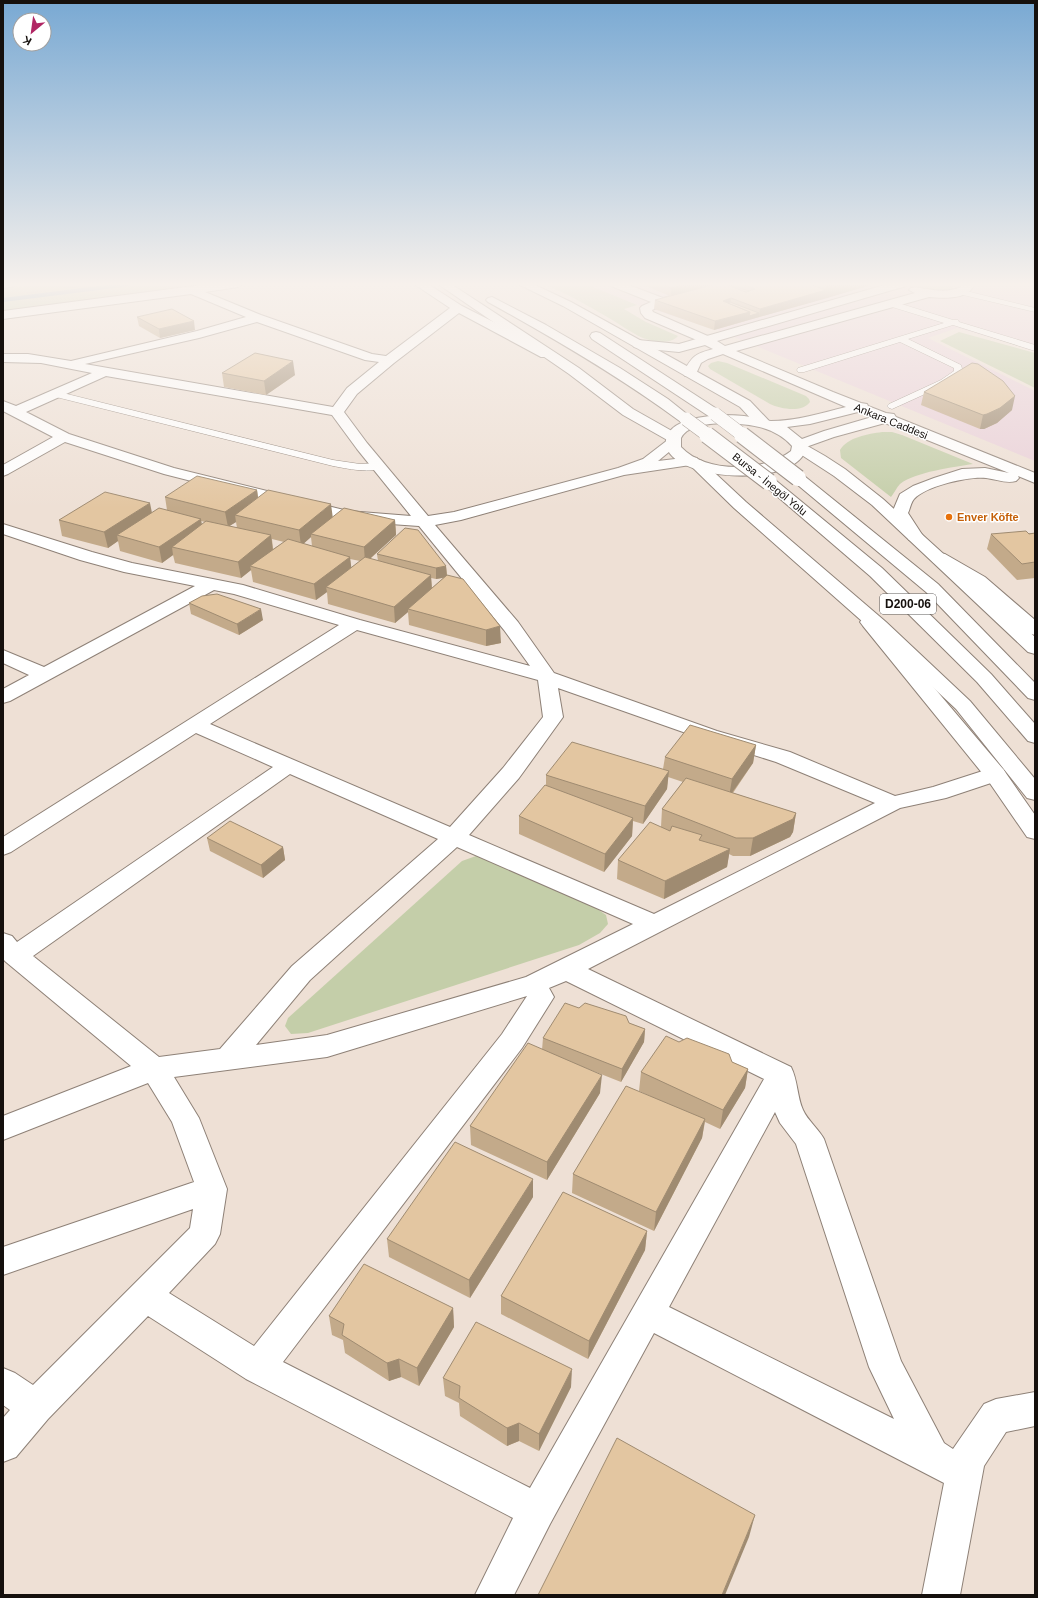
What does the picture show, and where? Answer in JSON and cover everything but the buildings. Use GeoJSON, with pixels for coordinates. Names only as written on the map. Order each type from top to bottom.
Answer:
{"type":"FeatureCollection","features":[{"type":"Feature","properties":{"kind":"main road"},"geometry":{"type":"LineString","coordinates":[[32,359],[337,412],[378,466],[511,626],[547,677],[553,717],[511,773],[453,838],[301,973],[228,1059]]}},
{"type":"Feature","properties":{"kind":"main road"},"geometry":{"type":"LineString","coordinates":[[68,364],[91,359]]}},
{"type":"Feature","properties":{"kind":"main road"},"geometry":{"type":"LineString","coordinates":[[380,359],[389,360]]}},
{"type":"Feature","properties":{"kind":"main road"},"geometry":{"type":"LineString","coordinates":[[555,359],[562,362]]}},
{"type":"Feature","properties":{"kind":"main road"},"geometry":{"type":"LineString","coordinates":[[557,359],[628,412],[674,440]]}},
{"type":"Feature","properties":{"kind":"main road","name":"Bursa - İnegöl Yolu"},"geometry":{"type":"LineString","coordinates":[[595,359],[664,402],[769,482],[876,572],[984,678],[1035,737]]}},
{"type":"Feature","properties":{"kind":"main road","name":"Bursa - İnegöl Yolu"},"geometry":{"type":"LineString","coordinates":[[630,359],[715,414],[798,478],[932,588],[1035,694]]}},
{"type":"Feature","properties":{"kind":"main road"},"geometry":{"type":"LineString","coordinates":[[664,359],[745,404],[768,424],[810,420],[859,408],[878,401]]}},
{"type":"Feature","properties":{"kind":"main road"},"geometry":{"type":"LineString","coordinates":[[690,373],[696,361],[699,359]]}},
{"type":"Feature","properties":{"kind":"main road","name":"Ankara Caddesi"},"geometry":{"type":"LineString","coordinates":[[743,359],[859,408],[894,412],[1035,465]]}},
{"type":"Feature","properties":{"kind":"main road","name":"Ankara Caddesi"},"geometry":{"type":"LineString","coordinates":[[773,359],[878,401],[894,412],[1035,478]]}},
{"type":"Feature","properties":{"kind":"main road"},"geometry":{"type":"LineString","coordinates":[[337,412],[352,391],[389,360]]}},
{"type":"Feature","properties":{"kind":"main road"},"geometry":{"type":"LineString","coordinates":[[10,408],[55,394],[105,372]]}},
{"type":"Feature","properties":{"kind":"main road"},"geometry":{"type":"LineString","coordinates":[[10,408],[64,437],[169,472],[340,514],[424,522],[455,517],[623,471],[648,462],[674,440]]}},
{"type":"Feature","properties":{"kind":"main road"},"geometry":{"type":"LineString","coordinates":[[799,446],[894,412]]}},
{"type":"Feature","properties":{"kind":"main road"},"geometry":{"type":"LineString","coordinates":[[799,446],[798,454],[791,461],[777,467],[759,471],[723,470],[695,463],[682,456],[674,448],[674,440],[678,431],[705,420],[745,420],[768,424],[781,429],[793,436],[799,446],[818,457],[877,502],[1035,648]]}},
{"type":"Feature","properties":{"kind":"main road"},"geometry":{"type":"LineString","coordinates":[[3,471],[64,437]]}},
{"type":"Feature","properties":{"kind":"main road"},"geometry":{"type":"LineString","coordinates":[[623,471],[695,463],[740,505],[854,604],[963,705],[1035,793]]}},
{"type":"Feature","properties":{"kind":"main road"},"geometry":{"type":"LineString","coordinates":[[914,536],[900,514],[906,497],[918,489],[954,476],[970,473],[985,473],[1035,485]]}},
{"type":"Feature","properties":{"kind":"main road"},"geometry":{"type":"LineString","coordinates":[[3,529],[93,558],[130,568],[237,589],[354,624],[547,677],[710,735],[783,757],[892,803]]}},
{"type":"Feature","properties":{"kind":"main road"},"geometry":{"type":"LineString","coordinates":[[939,558],[979,581],[1035,629]]}},
{"type":"Feature","properties":{"kind":"main road"},"geometry":{"type":"LineString","coordinates":[[3,697],[212,584]]}},
{"type":"Feature","properties":{"kind":"main road"},"geometry":{"type":"LineString","coordinates":[[854,604],[995,774],[1035,832]]}},
{"type":"Feature","properties":{"kind":"main road"},"geometry":{"type":"LineString","coordinates":[[3,847],[354,624]]}},
{"type":"Feature","properties":{"kind":"main road"},"geometry":{"type":"LineString","coordinates":[[3,656],[45,675]]}},
{"type":"Feature","properties":{"kind":"main road"},"geometry":{"type":"LineString","coordinates":[[194,725],[655,924]]}},
{"type":"Feature","properties":{"kind":"main road"},"geometry":{"type":"LineString","coordinates":[[3,1444],[36,1407],[204,1234],[212,1189],[185,1118],[154,1069],[9,949],[288,766]]}},
{"type":"Feature","properties":{"kind":"main road"},"geometry":{"type":"LineString","coordinates":[[3,1128],[154,1069],[327,1046],[534,984],[566,970],[892,803],[938,793],[995,774]]}},
{"type":"Feature","properties":{"kind":"main road"},"geometry":{"type":"LineString","coordinates":[[566,970],[782,1075]]}},
{"type":"Feature","properties":{"kind":"main road"},"geometry":{"type":"LineString","coordinates":[[258,1367],[512,1041],[541,997],[534,984]]}},
{"type":"Feature","properties":{"kind":"main road"},"geometry":{"type":"LineString","coordinates":[[494,1595],[537,1511],[782,1075]]}},
{"type":"Feature","properties":{"kind":"main road"},"geometry":{"type":"LineString","coordinates":[[782,1075],[790,1115],[810,1139],[886,1367],[931,1456]]}},
{"type":"Feature","properties":{"kind":"main road"},"geometry":{"type":"LineString","coordinates":[[3,1261],[212,1189]]}},
{"type":"Feature","properties":{"kind":"main road"},"geometry":{"type":"LineString","coordinates":[[145,1296],[258,1367],[537,1511]]}},
{"type":"Feature","properties":{"kind":"main road"},"geometry":{"type":"LineString","coordinates":[[648,1313],[931,1456],[963,1474]]}},
{"type":"Feature","properties":{"kind":"main road"},"geometry":{"type":"LineString","coordinates":[[3,1385],[36,1407]]}},
{"type":"Feature","properties":{"kind":"main road"},"geometry":{"type":"LineString","coordinates":[[941,1595],[963,1474],[967,1460],[996,1416],[1035,1409]]}},
{"type":"Feature","properties":{"kind":"lane"},"geometry":{"type":"LineString","coordinates":[[802,370],[838,359]]}},
{"type":"Feature","properties":{"kind":"lane"},"geometry":{"type":"LineString","coordinates":[[894,412],[959,372],[958,366],[942,359]]}},
{"type":"Feature","properties":{"kind":"lane"},"geometry":{"type":"LineString","coordinates":[[55,394],[333,463],[360,467],[378,466]]}},
{"type":"Feature","properties":{"kind":"shaded area"},"geometry":{"type":"Polygon","coordinates":[[[787,359],[970,359],[1033,390],[1035,393],[1035,461],[787,359]]]}},
{"type":"Feature","properties":{"kind":"green space"},"geometry":{"type":"Polygon","coordinates":[[[976,359],[1035,359],[1035,388],[976,359]]]}},
{"type":"Feature","properties":{"kind":"green space"},"geometry":{"type":"Polygon","coordinates":[[[718,361],[727,363],[806,396],[810,402],[802,408],[797,409],[785,408],[770,404],[710,369],[708,366],[711,363],[718,361]]]}},
{"type":"Feature","properties":{"kind":"green space"},"geometry":{"type":"Polygon","coordinates":[[[882,432],[892,432],[902,435],[973,464],[915,476],[900,484],[891,497],[841,458],[840,450],[848,442],[859,437],[882,432]]]}},
{"type":"Feature","properties":{"kind":"green space"},"geometry":{"type":"Polygon","coordinates":[[[476,856],[491,856],[593,906],[606,915],[608,924],[600,933],[579,945],[308,1033],[291,1034],[285,1026],[288,1018],[462,861],[476,856]]]}},
{"type":"Feature","properties":{"kind":"place","name":"Enver Köfte"},"geometry":{"type":"Point","coordinates":[949,517]}}]}
